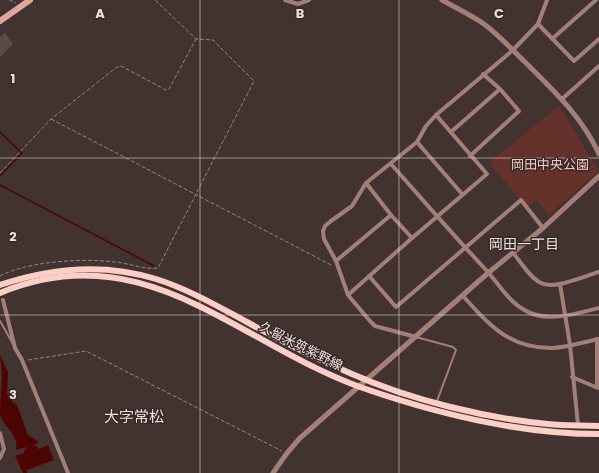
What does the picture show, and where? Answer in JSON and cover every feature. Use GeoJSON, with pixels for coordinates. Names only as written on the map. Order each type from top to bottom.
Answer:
{"type":"FeatureCollection","features":[{"type":"Feature","properties":{"kind":"main road"},"geometry":{"type":"LineString","coordinates":[[0,21],[30,0]]}},
{"type":"Feature","properties":{"kind":"main road","name":"久留米筑紫野線"},"geometry":{"type":"LineString","coordinates":[[0,285],[29,276],[68,269],[94,269],[124,272],[155,279],[183,289],[261,330],[367,380],[437,403],[514,420],[550,424],[599,426]]}},
{"type":"Feature","properties":{"kind":"main road","name":"久留米筑紫野線"},"geometry":{"type":"LineString","coordinates":[[0,293],[29,283],[68,276],[122,278],[152,285],[182,296],[297,358],[360,386],[435,411],[472,419],[550,432],[599,434]]}},
{"type":"Feature","properties":{"kind":"street"},"geometry":{"type":"LineString","coordinates":[[285,0],[298,4],[309,0]]}},
{"type":"Feature","properties":{"kind":"street"},"geometry":{"type":"LineString","coordinates":[[442,0],[486,26],[562,98],[591,136],[599,154]]}},
{"type":"Feature","properties":{"kind":"street"},"geometry":{"type":"LineString","coordinates":[[416,337],[375,326],[348,295],[336,261],[324,239],[323,231],[325,226],[352,206],[366,183],[417,142],[426,126],[436,115],[513,50],[538,24],[547,0]]}},
{"type":"Feature","properties":{"kind":"street"},"geometry":{"type":"LineString","coordinates":[[552,39],[596,0]]}},
{"type":"Feature","properties":{"kind":"street"},"geometry":{"type":"LineString","coordinates":[[538,24],[574,61],[599,39]]}},
{"type":"Feature","properties":{"kind":"street"},"geometry":{"type":"LineString","coordinates":[[562,98],[599,66]]}},
{"type":"Feature","properties":{"kind":"street"},"geometry":{"type":"LineString","coordinates":[[470,156],[519,111],[500,89],[483,74]]}},
{"type":"Feature","properties":{"kind":"street"},"geometry":{"type":"LineString","coordinates":[[451,132],[500,89]]}},
{"type":"Feature","properties":{"kind":"street"},"geometry":{"type":"LineString","coordinates":[[348,295],[462,194],[487,174],[436,115]]}},
{"type":"Feature","properties":{"kind":"street"},"geometry":{"type":"LineString","coordinates":[[417,142],[462,194]]}},
{"type":"Feature","properties":{"kind":"street"},"geometry":{"type":"LineString","coordinates":[[391,164],[438,216],[464,248],[488,273],[508,299],[521,309],[545,317],[566,316],[599,308]]}},
{"type":"Feature","properties":{"kind":"street"},"geometry":{"type":"LineString","coordinates":[[273,473],[300,438],[488,273],[543,228],[599,176]]}},
{"type":"Feature","properties":{"kind":"street"},"geometry":{"type":"LineString","coordinates":[[366,183],[391,215],[412,238]]}},
{"type":"Feature","properties":{"kind":"street"},"geometry":{"type":"LineString","coordinates":[[369,276],[396,307],[521,200],[543,228]]}},
{"type":"Feature","properties":{"kind":"street"},"geometry":{"type":"LineString","coordinates":[[336,261],[391,215]]}},
{"type":"Feature","properties":{"kind":"street"},"geometry":{"type":"LineString","coordinates":[[513,252],[540,283],[548,285],[560,284],[599,272]]}},
{"type":"Feature","properties":{"kind":"street"},"geometry":{"type":"LineString","coordinates":[[560,284],[570,345],[572,378],[578,425]]}},
{"type":"Feature","properties":{"kind":"street"},"geometry":{"type":"LineString","coordinates":[[463,296],[485,321],[512,340],[539,347],[554,348],[598,339],[598,388],[572,378]]}},
{"type":"Feature","properties":{"kind":"street"},"geometry":{"type":"LineString","coordinates":[[3,300],[14,348],[22,360],[68,473]]}},
{"type":"Feature","properties":{"kind":"street"},"geometry":{"type":"LineString","coordinates":[[0,433],[4,449],[0,458]]}},
{"type":"Feature","properties":{"kind":"lane"},"geometry":{"type":"LineString","coordinates":[[0,321],[14,348]]}},
{"type":"Feature","properties":{"kind":"lane"},"geometry":{"type":"LineString","coordinates":[[416,337],[453,347],[456,350],[437,403]]}},
{"type":"Feature","properties":{"kind":"path"},"geometry":{"type":"LineString","coordinates":[[9,0],[21,6]]}},
{"type":"Feature","properties":{"kind":"path"},"geometry":{"type":"LineString","coordinates":[[0,276],[37,265],[72,261],[114,262],[158,268],[254,81],[213,40],[196,39],[155,0]]}},
{"type":"Feature","properties":{"kind":"path"},"geometry":{"type":"LineString","coordinates":[[0,173],[51,119],[117,67],[120,66],[166,90],[169,89],[196,39]]}},
{"type":"Feature","properties":{"kind":"path"},"geometry":{"type":"LineString","coordinates":[[51,119],[196,196],[339,269]]}},
{"type":"Feature","properties":{"kind":"path"},"geometry":{"type":"LineString","coordinates":[[22,360],[86,351],[287,453]]}},
{"type":"Feature","properties":{"kind":"green space","name":"岡田中央公園"},"geometry":{"type":"Polygon","coordinates":[[[559,106],[599,171],[549,215],[536,200],[527,208],[489,163],[559,106]]]}},
{"type":"Feature","properties":{"kind":"shaded area"},"geometry":{"type":"Polygon","coordinates":[[[0,355],[8,372],[7,394],[13,396],[12,402],[17,405],[28,435],[39,442],[34,446],[37,446],[38,449],[48,445],[54,460],[27,470],[27,473],[23,473],[15,456],[24,453],[26,447],[16,450],[16,441],[0,414],[2,374],[0,355]]]}},
{"type":"Feature","properties":{"kind":"building"},"geometry":{"type":"Polygon","coordinates":[[[5,33],[13,44],[0,57],[0,37],[5,33]]]}},
{"type":"Feature","properties":{"kind":"waterway"},"geometry":{"type":"LineString","coordinates":[[0,132],[22,153],[0,176]]}},
{"type":"Feature","properties":{"kind":"waterway"},"geometry":{"type":"LineString","coordinates":[[0,185],[154,266]]}},
{"type":"Feature","properties":{"kind":"district","name":"岡田一丁目"},"geometry":{"type":"Point","coordinates":[524,244]}},
{"type":"Feature","properties":{"kind":"district","name":"大字常松"},"geometry":{"type":"Point","coordinates":[134,416]}}]}
